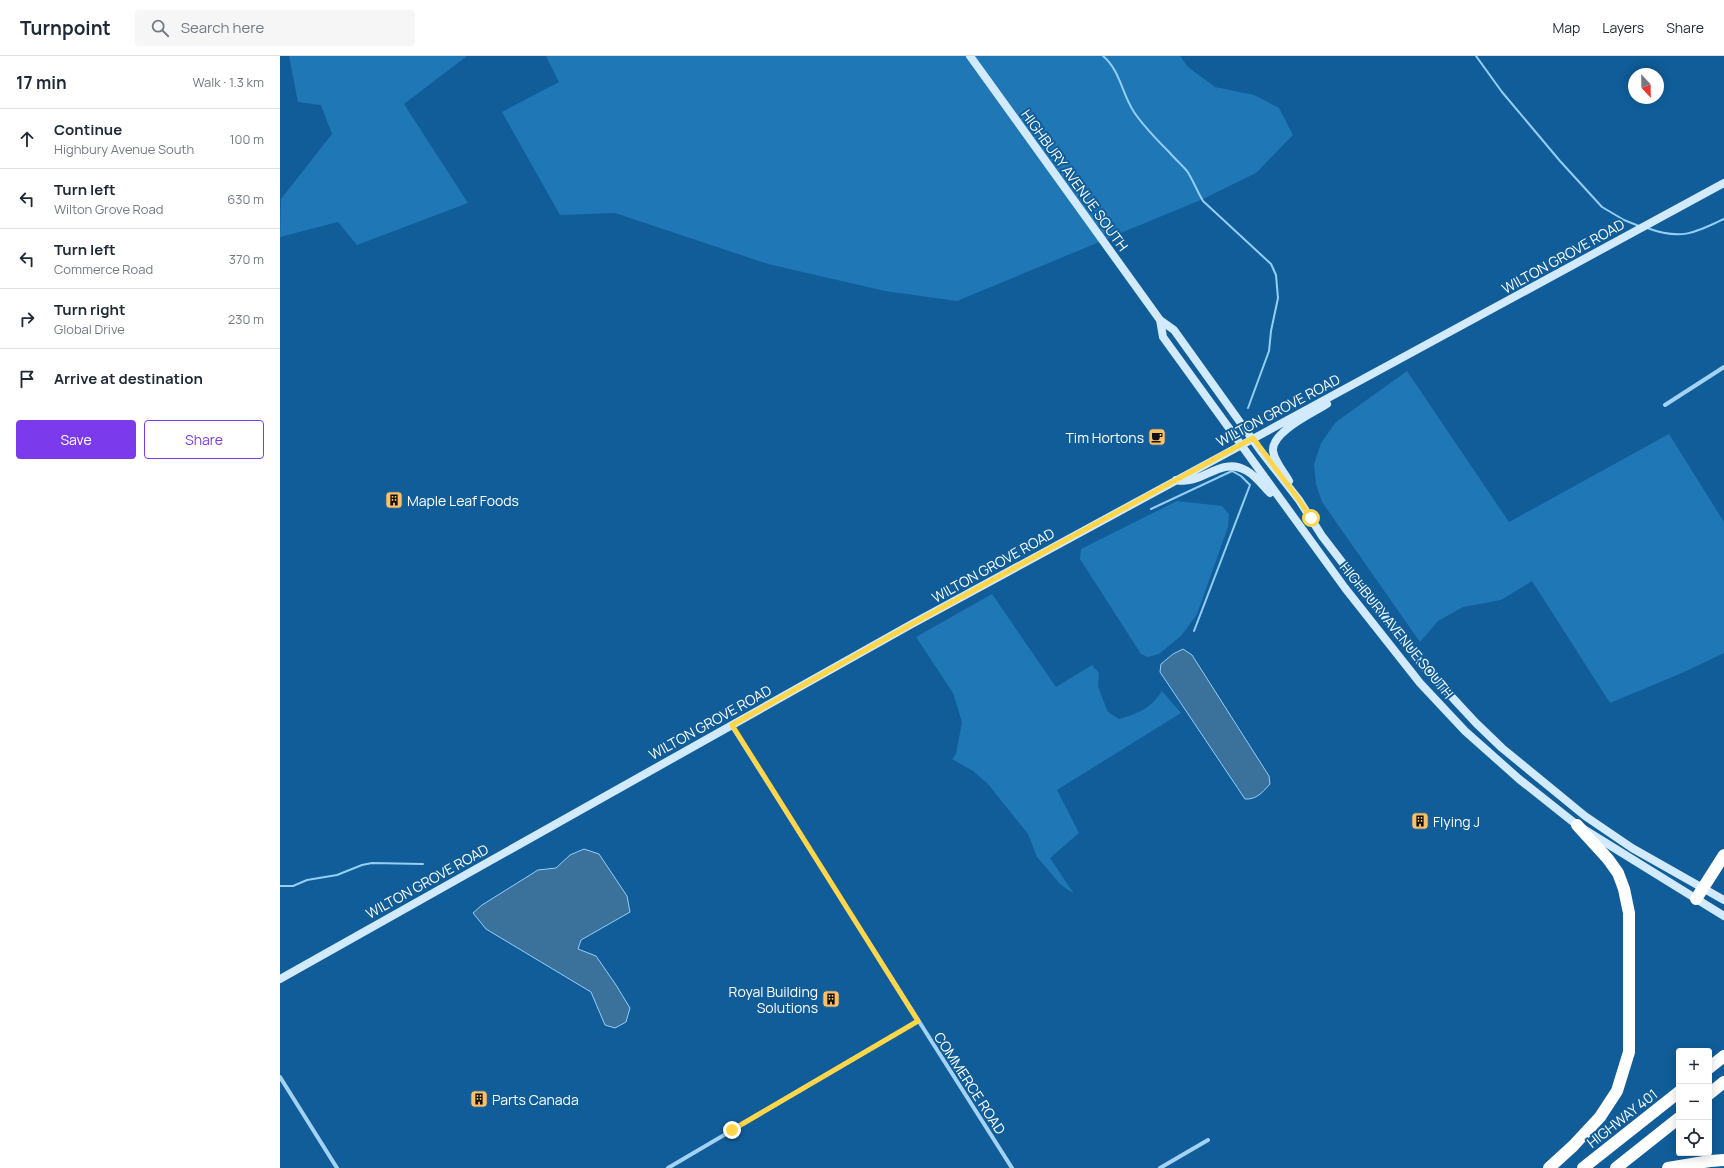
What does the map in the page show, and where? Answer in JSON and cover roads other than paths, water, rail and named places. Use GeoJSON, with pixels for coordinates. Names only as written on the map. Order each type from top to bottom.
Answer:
{"type":"FeatureCollection","features":[{"type":"Feature","properties":{"kind":"highway"},"geometry":{"type":"LineString","coordinates":[[1549,1168],[1573,1146],[1600,1117],[1617,1091],[1629,1052],[1629,913],[1624,889],[1614,868],[1577,825]]}},
{"type":"Feature","properties":{"kind":"highway"},"geometry":{"type":"LineString","coordinates":[[1696,899],[1724,855]]}},
{"type":"Feature","properties":{"kind":"highway"},"geometry":{"type":"LineString","coordinates":[[1712,1092],[1724,1082]]}},
{"type":"Feature","properties":{"kind":"highway","name":"HIGHWAY 401"},"geometry":{"type":"LineString","coordinates":[[1583,1168],[1676,1094]]}},
{"type":"Feature","properties":{"kind":"highway"},"geometry":{"type":"LineString","coordinates":[[1616,1168],[1676,1120]]}},
{"type":"Feature","properties":{"kind":"highway"},"geometry":{"type":"LineString","coordinates":[[1668,1168],[1724,1160]]}},
{"type":"Feature","properties":{"kind":"main road","name":"HIGHBURY AVENUE SOUTH"},"geometry":{"type":"LineString","coordinates":[[970,56],[1160,320],[1174,330],[1299,500],[1322,536],[1424,667],[1476,723],[1502,748],[1585,816],[1632,848],[1724,900]]}},
{"type":"Feature","properties":{"kind":"main road","name":"WILTON GROVE ROAD"},"geometry":{"type":"LineString","coordinates":[[280,979],[910,625],[1724,183]]}},
{"type":"Feature","properties":{"kind":"main road","name":"HIGHBURY AVENUE SOUTH"},"geometry":{"type":"LineString","coordinates":[[1160,320],[1163,337],[1345,588],[1424,688],[1465,731],[1492,756],[1577,825],[1724,916]]}},
{"type":"Feature","properties":{"kind":"main road"},"geometry":{"type":"LineString","coordinates":[[1299,500],[1276,458],[1273,451],[1274,444],[1284,431],[1337,399],[1361,381]]}},
{"type":"Feature","properties":{"kind":"main road"},"geometry":{"type":"LineString","coordinates":[[1176,480],[1184,482],[1194,480],[1221,467],[1240,467],[1258,480],[1286,508]]}},
{"type":"Feature","properties":{"kind":"street"},"geometry":{"type":"LineString","coordinates":[[1665,405],[1724,367]]}},
{"type":"Feature","properties":{"kind":"street","name":"COMMERCE ROAD"},"geometry":{"type":"LineString","coordinates":[[732,725],[1012,1168]]}},
{"type":"Feature","properties":{"kind":"street"},"geometry":{"type":"LineString","coordinates":[[668,1168],[918,1021]]}},
{"type":"Feature","properties":{"kind":"street"},"geometry":{"type":"LineString","coordinates":[[280,1077],[338,1168]]}},
{"type":"Feature","properties":{"kind":"street"},"geometry":{"type":"LineString","coordinates":[[1160,1168],[1208,1140]]}},
{"type":"Feature","properties":{"kind":"waterway"},"geometry":{"type":"LineString","coordinates":[[1103,56],[1109,62],[1117,75],[1134,112],[1142,123],[1187,171],[1203,201],[1271,264],[1276,275],[1278,298],[1271,331],[1269,351],[1248,408]]}},
{"type":"Feature","properties":{"kind":"waterway"},"geometry":{"type":"LineString","coordinates":[[1476,56],[1502,92],[1560,161],[1602,207],[1624,220],[1639,226]]}},
{"type":"Feature","properties":{"kind":"waterway"},"geometry":{"type":"LineString","coordinates":[[1647,228],[1669,234],[1686,234],[1695,232],[1724,219]]}},
{"type":"Feature","properties":{"kind":"waterway"},"geometry":{"type":"LineString","coordinates":[[1151,509],[1232,471],[1241,476],[1250,485],[1194,631]]}},
{"type":"Feature","properties":{"kind":"waterway"},"geometry":{"type":"LineString","coordinates":[[280,886],[293,886],[307,880],[337,875],[362,865],[372,863],[423,864]]}},
{"type":"Feature","properties":{"kind":"place","name":"Tim Hortons"},"geometry":{"type":"Point","coordinates":[1157,437]}},
{"type":"Feature","properties":{"kind":"place","name":"Maple Leaf Foods"},"geometry":{"type":"Point","coordinates":[394,500]}},
{"type":"Feature","properties":{"kind":"place","name":"Flying J"},"geometry":{"type":"Point","coordinates":[1420,821]}},
{"type":"Feature","properties":{"kind":"place","name":"Royal Building Solutions"},"geometry":{"type":"Point","coordinates":[831,999]}},
{"type":"Feature","properties":{"kind":"place","name":"Parts Canada"},"geometry":{"type":"Point","coordinates":[479,1099]}}]}
